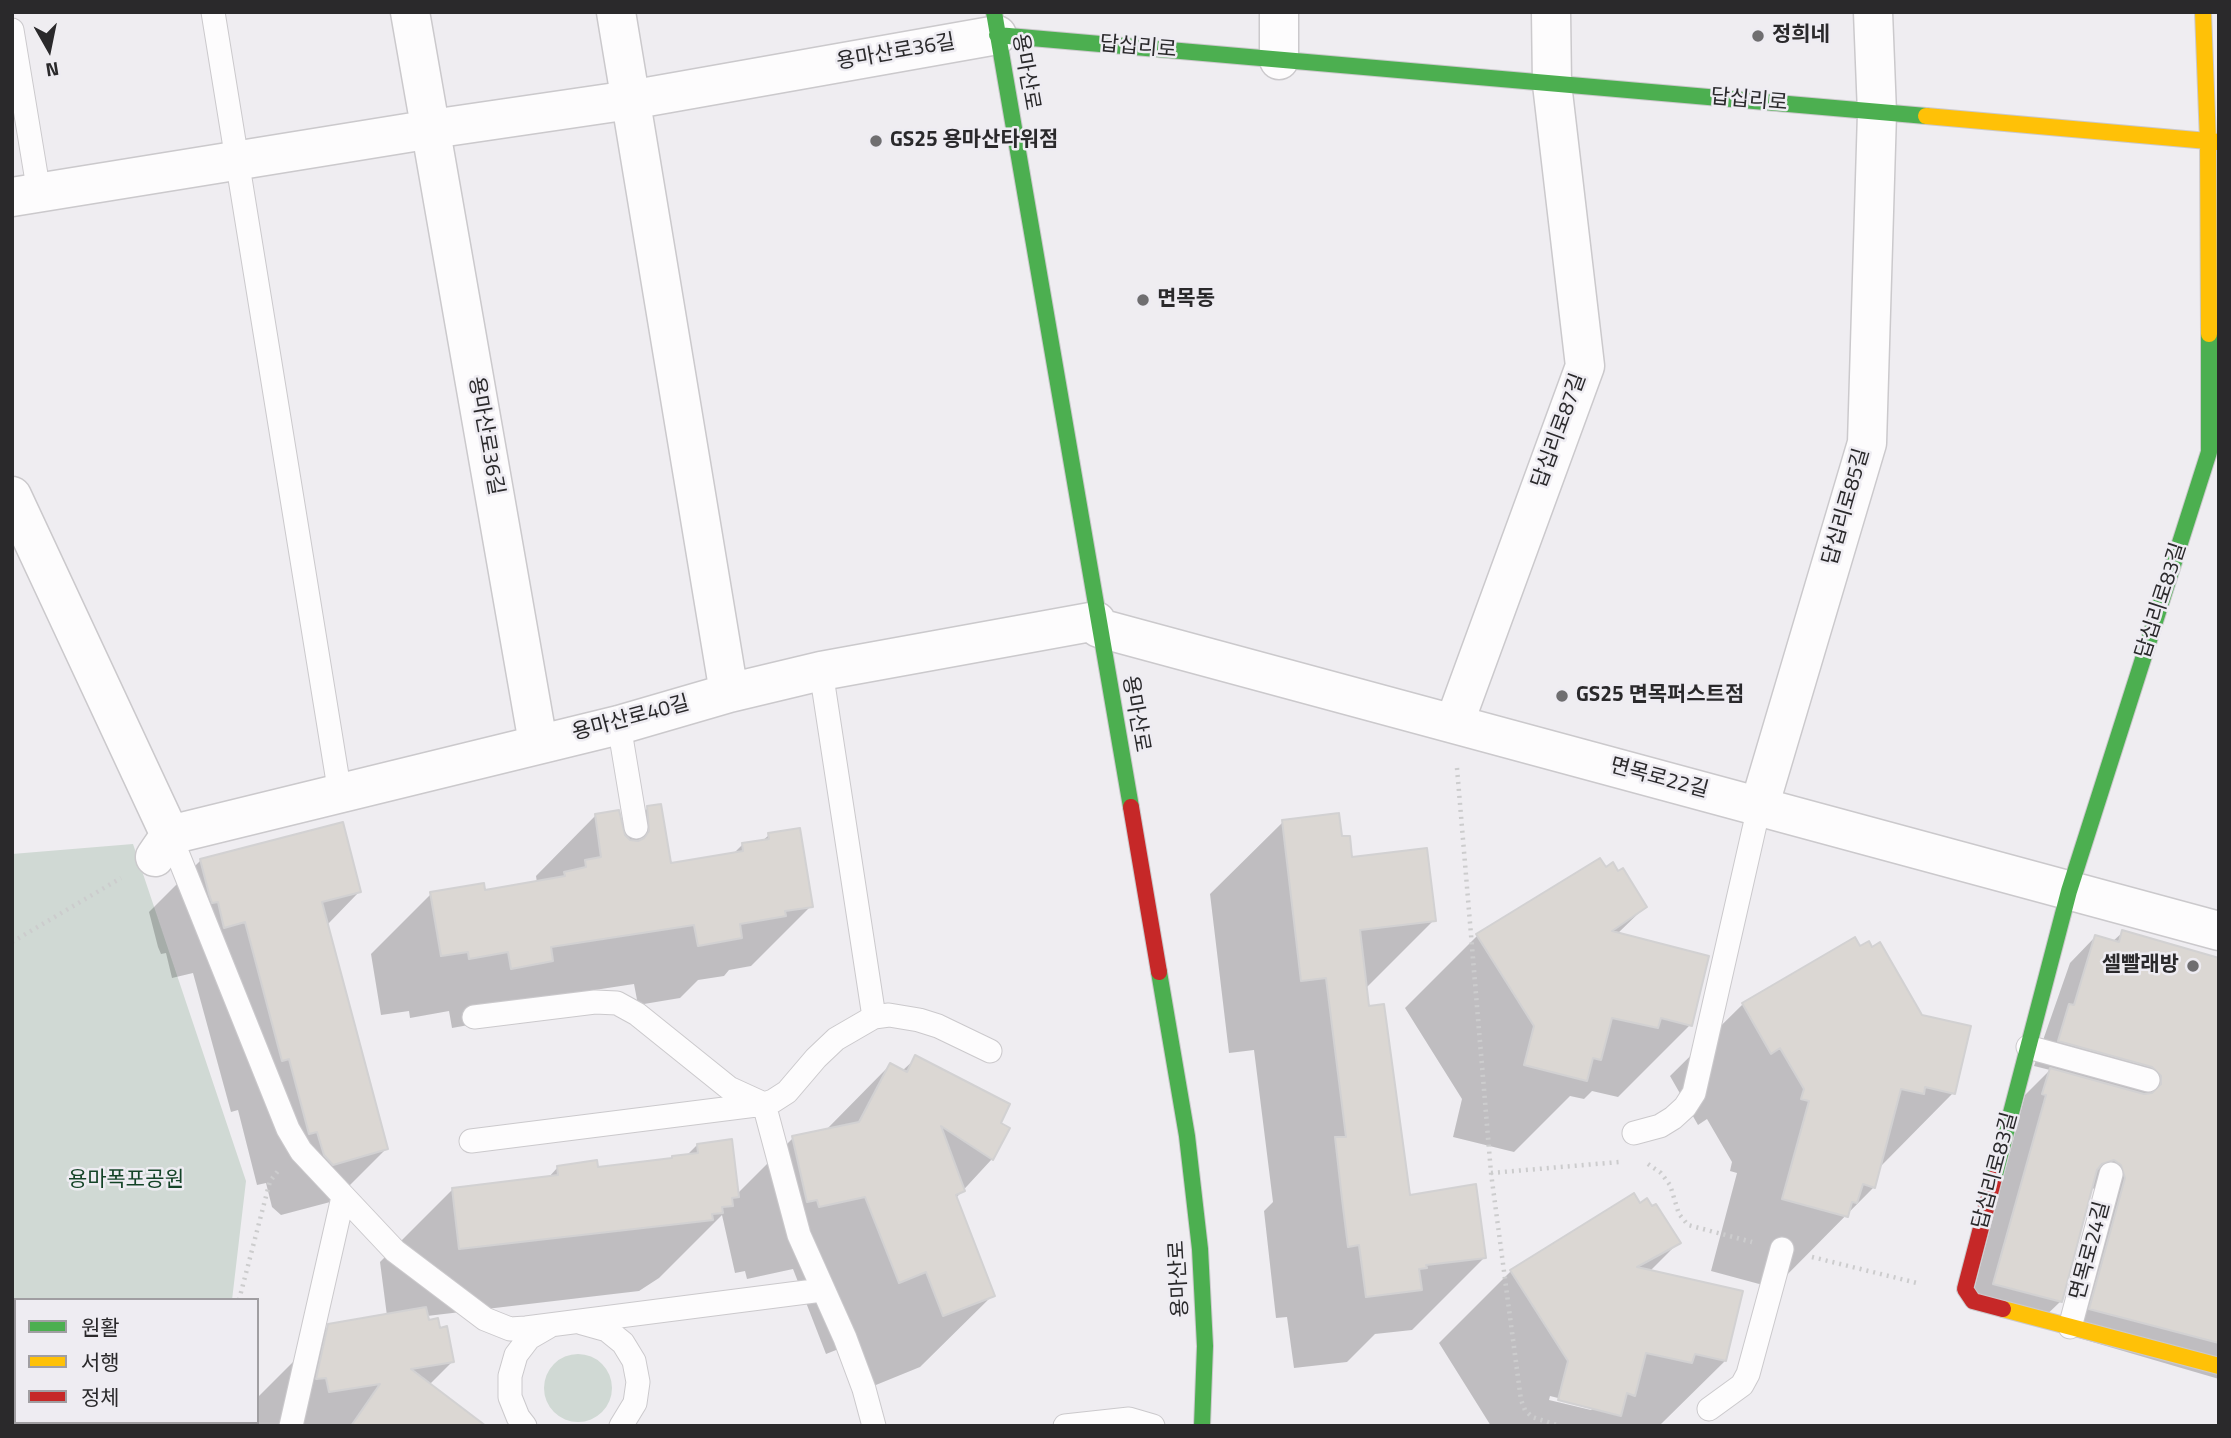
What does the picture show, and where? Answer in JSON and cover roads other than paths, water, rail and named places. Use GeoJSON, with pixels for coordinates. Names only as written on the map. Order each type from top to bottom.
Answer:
{"type":"FeatureCollection","features":[{"type":"Feature","properties":{"kind":"street","name":"용마산로36길"},"geometry":{"type":"LineString","coordinates":[[410,12],[538,743]]}},
{"type":"Feature","properties":{"kind":"street"},"geometry":{"type":"LineString","coordinates":[[616,12],[729,692]]}},
{"type":"Feature","properties":{"kind":"street"},"geometry":{"type":"LineString","coordinates":[[1279,12],[1279,60]]}},
{"type":"Feature","properties":{"kind":"street","name":"답십리로87길"},"geometry":{"type":"LineString","coordinates":[[1454,724],[1585,366],[1552,84],[1551,12]]}},
{"type":"Feature","properties":{"kind":"street","name":"답십리로85길"},"geometry":{"type":"LineString","coordinates":[[1759,807],[1867,443],[1877,113],[1874,12]]}},
{"type":"Feature","properties":{"kind":"street","name":"답십리로83길"},"geometry":{"type":"LineString","coordinates":[[1966,1294],[1966,1285],[2069,891],[2209,452],[2213,142],[2203,12]]}},
{"type":"Feature","properties":{"kind":"street","name":"용마산로36길"},"geometry":{"type":"LineString","coordinates":[[26,195],[432,129],[630,100],[995,24]]}},
{"type":"Feature","properties":{"kind":"street","name":"답십리로"},"geometry":{"type":"LineString","coordinates":[[995,24],[1279,60],[2213,142]]}},
{"type":"Feature","properties":{"kind":"street","name":"용마산로"},"geometry":{"type":"LineString","coordinates":[[995,24],[1186,1136],[1200,1249],[1205,1346],[1202,1426]]}},
{"type":"Feature","properties":{"kind":"street"},"geometry":{"type":"LineString","coordinates":[[12,496],[162,846]]}},
{"type":"Feature","properties":{"kind":"street","name":"용마산로40길"},"geometry":{"type":"LineString","coordinates":[[162,846],[340,794],[618,725],[729,692],[821,671],[1098,624]]}},
{"type":"Feature","properties":{"kind":"street","name":"면목로22길"},"geometry":{"type":"LineString","coordinates":[[1098,624],[1454,724],[2219,931]]}},
{"type":"Feature","properties":{"kind":"street","name":"면목로24길"},"geometry":{"type":"LineString","coordinates":[[1966,1294],[1973,1301],[2219,1366]]}},
{"type":"Feature","properties":{"kind":"lane"},"geometry":{"type":"LineString","coordinates":[[214,12],[340,794]]}},
{"type":"Feature","properties":{"kind":"lane"},"geometry":{"type":"LineString","coordinates":[[12,30],[26,195]]}},
{"type":"Feature","properties":{"kind":"lane"},"geometry":{"type":"LineString","coordinates":[[821,671],[874,1017]]}},
{"type":"Feature","properties":{"kind":"lane"},"geometry":{"type":"LineString","coordinates":[[618,725],[636,827]]}},
{"type":"Feature","properties":{"kind":"lane"},"geometry":{"type":"LineString","coordinates":[[1634,1133],[1660,1126],[1674,1118],[1694,1093],[1759,807]]}},
{"type":"Feature","properties":{"kind":"lane"},"geometry":{"type":"LineString","coordinates":[[162,846],[298,1146],[395,1251],[485,1319],[510,1329],[822,1290]]}},
{"type":"Feature","properties":{"kind":"lane"},"geometry":{"type":"LineString","coordinates":[[474,1017],[595,1002],[617,1003],[637,1014],[729,1088],[764,1104]]}},
{"type":"Feature","properties":{"kind":"lane"},"geometry":{"type":"LineString","coordinates":[[471,1141],[764,1104],[786,1092],[836,1039],[874,1017],[889,1014],[938,1026],[990,1051]]}},
{"type":"Feature","properties":{"kind":"lane"},"geometry":{"type":"LineString","coordinates":[[2028,1048],[2148,1080]]}},
{"type":"Feature","properties":{"kind":"lane"},"geometry":{"type":"LineString","coordinates":[[764,1104],[799,1235],[864,1390],[874,1426]]}},
{"type":"Feature","properties":{"kind":"lane","name":"면목로24길"},"geometry":{"type":"LineString","coordinates":[[2070,1327],[2111,1174]]}},
{"type":"Feature","properties":{"kind":"lane"},"geometry":{"type":"LineString","coordinates":[[291,1426],[344,1197]]}},
{"type":"Feature","properties":{"kind":"lane"},"geometry":{"type":"LineString","coordinates":[[1709,1409],[1742,1385],[1748,1374],[1782,1249]]}},
{"type":"Feature","properties":{"kind":"lane"},"geometry":{"type":"LineString","coordinates":[[525,1426],[510,1397],[510,1376],[516,1355],[529,1338],[546,1328],[568,1322],[607,1330],[623,1343],[634,1361],[638,1382],[635,1403],[621,1426]]}},
{"type":"Feature","properties":{"kind":"lane"},"geometry":{"type":"LineString","coordinates":[[1065,1426],[1111,1419],[1129,1419],[1153,1426]]}},
{"type":"Feature","properties":{"kind":"place","name":"정희네"},"geometry":{"type":"Point","coordinates":[1758,36]}},
{"type":"Feature","properties":{"kind":"place","name":"GS25 용마산타워점"},"geometry":{"type":"Point","coordinates":[876,141]}},
{"type":"Feature","properties":{"kind":"place","name":"면목동"},"geometry":{"type":"Point","coordinates":[1143,300]}},
{"type":"Feature","properties":{"kind":"place","name":"GS25 면목퍼스트점"},"geometry":{"type":"Point","coordinates":[1562,696]}},
{"type":"Feature","properties":{"kind":"place","name":"셀빨래방"},"geometry":{"type":"Point","coordinates":[2193,966]}},
{"type":"Feature","properties":{"kind":"park label","name":"용마폭포공원"},"geometry":{"type":"Point","coordinates":[126,1181]}}]}
